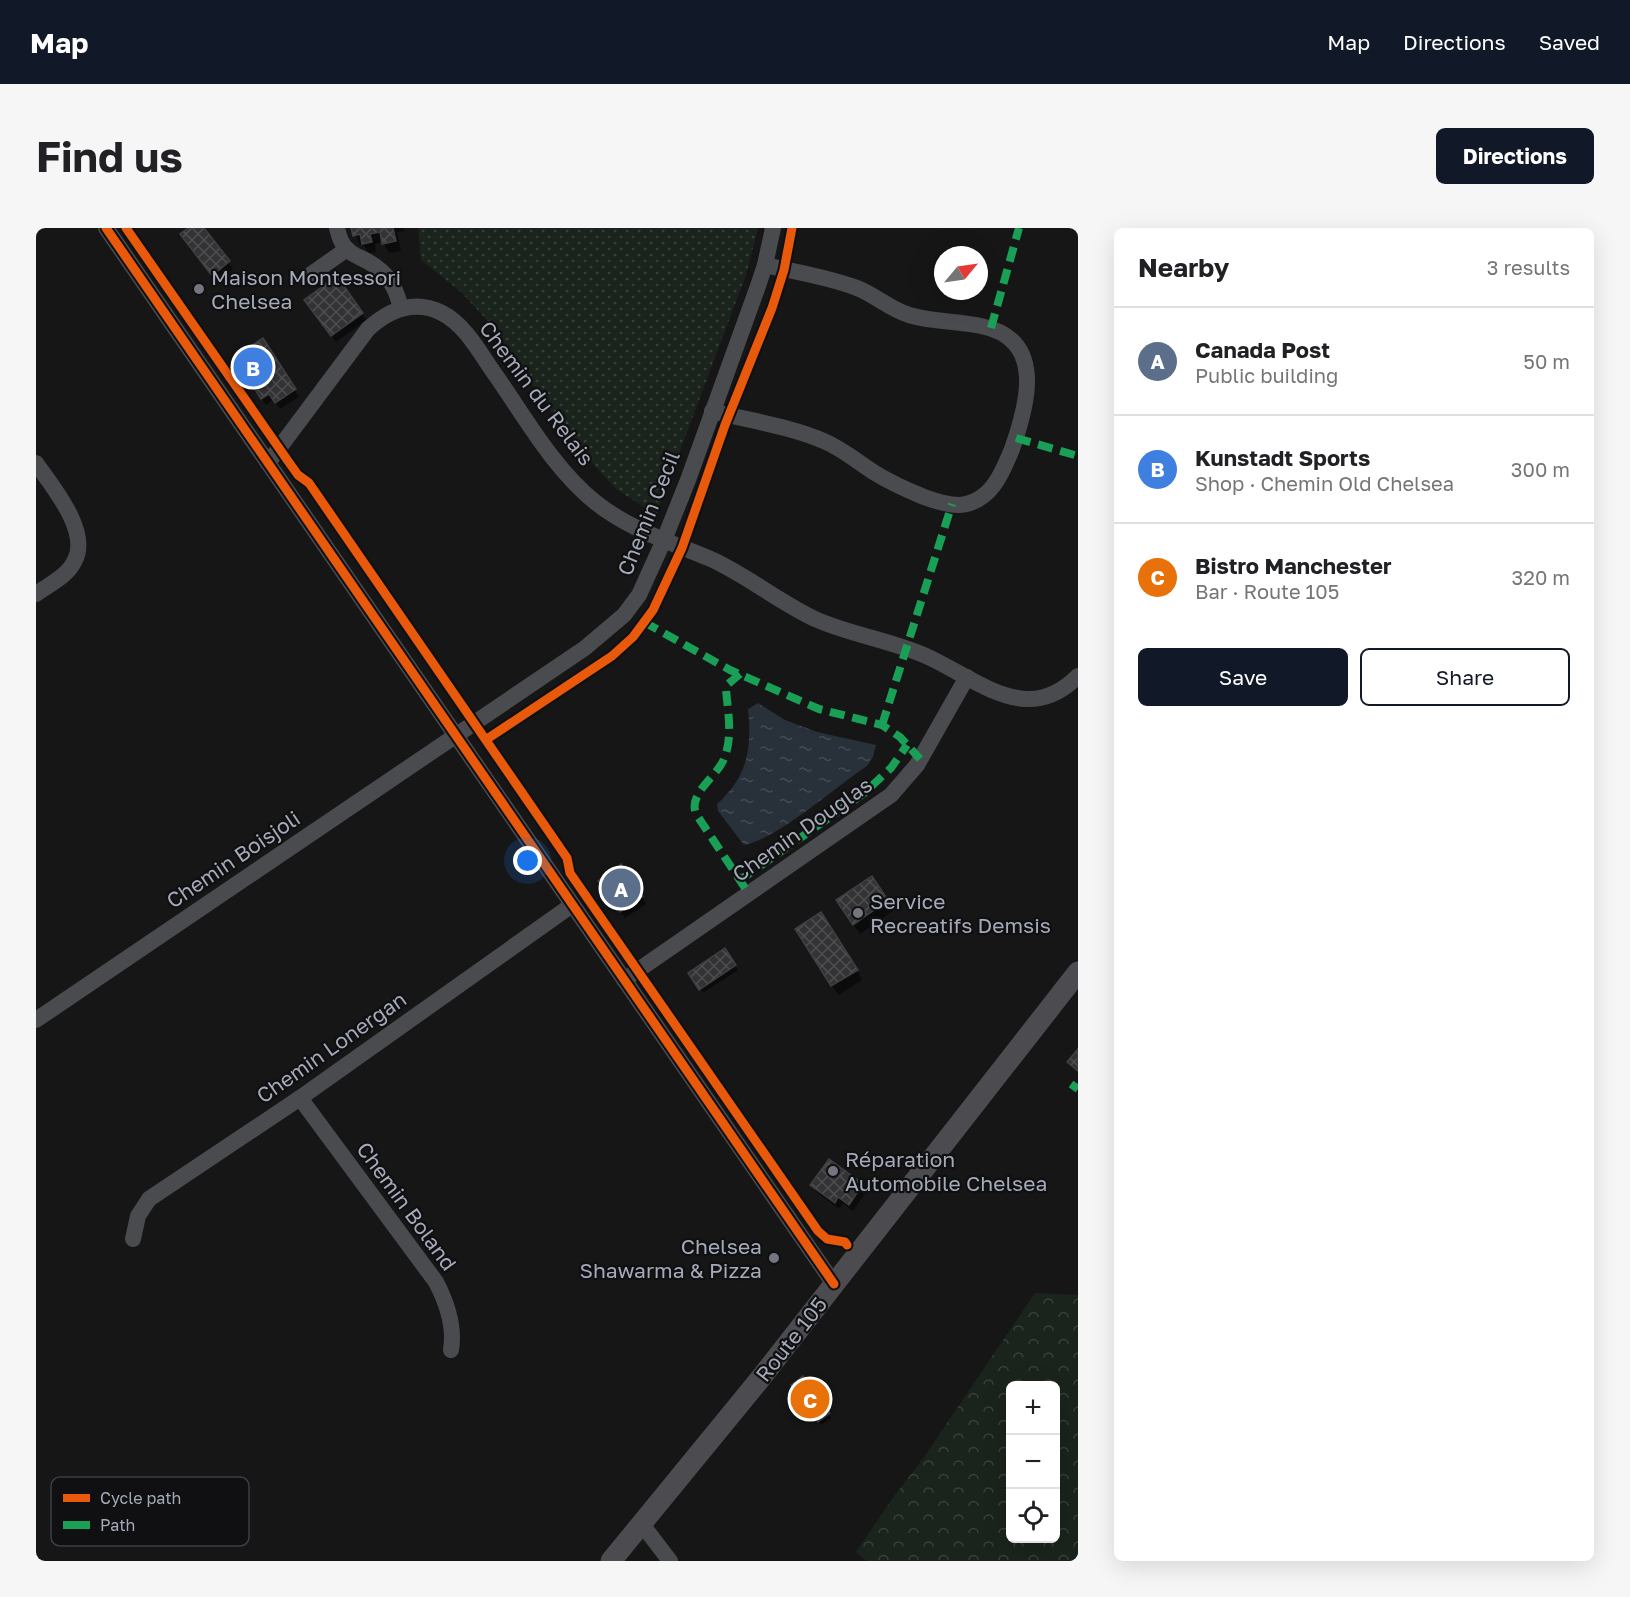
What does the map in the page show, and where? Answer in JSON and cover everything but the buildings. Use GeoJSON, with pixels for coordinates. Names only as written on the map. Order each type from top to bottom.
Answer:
{"type":"FeatureCollection","features":[{"type":"Feature","properties":{"kind":"main road","name":"Route 105"},"geometry":{"type":"LineString","coordinates":[[611,1561],[760,1379],[1078,972]]}},
{"type":"Feature","properties":{"kind":"street"},"geometry":{"type":"LineString","coordinates":[[106,228],[834,1284]]}},
{"type":"Feature","properties":{"kind":"street"},"geometry":{"type":"LineString","coordinates":[[268,463],[368,329],[382,317],[402,308],[391,281],[378,268],[352,254],[340,242],[337,228]]}},
{"type":"Feature","properties":{"kind":"street","name":"Chemin Cecil"},"geometry":{"type":"LineString","coordinates":[[456,736],[608,630],[624,615],[639,595],[664,540],[712,411],[765,265],[773,228]]}},
{"type":"Feature","properties":{"kind":"street"},"geometry":{"type":"LineString","coordinates":[[310,275],[347,249]]}},
{"type":"Feature","properties":{"kind":"street"},"geometry":{"type":"LineString","coordinates":[[712,411],[780,427],[825,442],[898,486],[932,500],[950,504],[966,504],[974,501],[993,487],[1004,469],[1016,438],[1027,394],[1028,376],[1023,358],[1013,342],[1006,336],[982,326],[912,316],[892,308],[857,288],[765,265]]}},
{"type":"Feature","properties":{"kind":"street","name":"Chemin du Relais"},"geometry":{"type":"LineString","coordinates":[[402,308],[415,306],[429,308],[444,314],[456,324],[479,351],[558,465],[596,502],[620,519],[726,567],[815,619],[837,628],[905,647],[1005,694],[1027,699],[1039,698],[1060,691],[1078,676]]}},
{"type":"Feature","properties":{"kind":"street"},"geometry":{"type":"LineString","coordinates":[[36,463],[71,516],[78,539],[76,559],[65,574],[36,594]]}},
{"type":"Feature","properties":{"kind":"street","name":"Chemin Douglas"},"geometry":{"type":"LineString","coordinates":[[624,980],[891,795],[917,765],[967,677]]}},
{"type":"Feature","properties":{"kind":"street","name":"Chemin Boisjoli"},"geometry":{"type":"LineString","coordinates":[[36,1020],[456,736]]}},
{"type":"Feature","properties":{"kind":"street","name":"Chemin Lonergan"},"geometry":{"type":"LineString","coordinates":[[133,1239],[138,1216],[149,1199],[300,1098],[572,904]]}},
{"type":"Feature","properties":{"kind":"street","name":"Chemin Boland"},"geometry":{"type":"LineString","coordinates":[[300,1098],[436,1282],[444,1298],[453,1335],[451,1350]]}},
{"type":"Feature","properties":{"kind":"street"},"geometry":{"type":"LineString","coordinates":[[641,1523],[670,1561]]}},
{"type":"Feature","properties":{"kind":"green space"},"geometry":{"type":"Polygon","coordinates":[[[418,228],[758,228],[746,275],[656,515],[616,489],[572,441],[486,319],[460,291],[421,260],[418,228]]]}},
{"type":"Feature","properties":{"kind":"green space"},"geometry":{"type":"Polygon","coordinates":[[[1035,1293],[1078,1295],[1078,1561],[867,1561],[856,1552],[924,1457],[1035,1293]]]}},
{"type":"Feature","properties":{"kind":"water"},"geometry":{"type":"Polygon","coordinates":[[[758,703],[785,720],[817,732],[876,745],[873,757],[867,766],[789,823],[757,841],[744,845],[718,811],[717,804],[735,783],[746,761],[749,736],[748,709],[758,703]]]}},
{"type":"Feature","properties":{"kind":"marked path"},"geometry":{"type":"LineString","coordinates":[[991,328],[1019,228]]}},
{"type":"Feature","properties":{"kind":"marked path"},"geometry":{"type":"LineString","coordinates":[[1016,438],[1078,456]]}},
{"type":"Feature","properties":{"kind":"marked path"},"geometry":{"type":"LineString","coordinates":[[882,725],[952,504]]}},
{"type":"Feature","properties":{"kind":"marked path"},"geometry":{"type":"LineString","coordinates":[[644,622],[730,670],[819,709],[882,725],[900,737],[920,759]]}},
{"type":"Feature","properties":{"kind":"marked path"},"geometry":{"type":"LineString","coordinates":[[740,674],[728,684],[726,689],[729,716],[727,751],[720,766],[699,792],[695,806],[696,814],[749,894]]}},
{"type":"Feature","properties":{"kind":"marked path"},"geometry":{"type":"LineString","coordinates":[[740,880],[863,794],[891,768],[907,745]]}},
{"type":"Feature","properties":{"kind":"marked path"},"geometry":{"type":"LineString","coordinates":[[1071,1084],[1078,1089]]}},
{"type":"Feature","properties":{"kind":"cycle path"},"geometry":{"type":"LineString","coordinates":[[106,228],[834,1284]]}},
{"type":"Feature","properties":{"kind":"cycle path"},"geometry":{"type":"LineString","coordinates":[[126,228],[298,475],[309,483],[567,858],[570,873],[818,1231],[827,1239],[845,1242],[847,1245]]}},
{"type":"Feature","properties":{"kind":"cycle path"},"geometry":{"type":"LineString","coordinates":[[487,739],[612,656],[633,637],[653,610],[682,548],[725,425],[772,308],[784,270],[792,228]]}},
{"type":"Feature","properties":{"kind":"place","name":"Maison Montessori Chelsea"},"geometry":{"type":"Point","coordinates":[199,289]}},
{"type":"Feature","properties":{"kind":"place","name":"Kunstadt Sports"},"geometry":{"type":"Point","coordinates":[253,367]}},
{"type":"Feature","properties":{"kind":"place","name":"Canada Post"},"geometry":{"type":"Point","coordinates":[621,888]}},
{"type":"Feature","properties":{"kind":"place","name":"Service Recreatifs Demsis"},"geometry":{"type":"Point","coordinates":[858,913]}},
{"type":"Feature","properties":{"kind":"place","name":"Réparation Automobile Chelsea"},"geometry":{"type":"Point","coordinates":[833,1171]}},
{"type":"Feature","properties":{"kind":"place","name":"Chelsea Shawarma & Pizza"},"geometry":{"type":"Point","coordinates":[774,1258]}},
{"type":"Feature","properties":{"kind":"place","name":"Bistro Manchester"},"geometry":{"type":"Point","coordinates":[810,1399]}}]}
